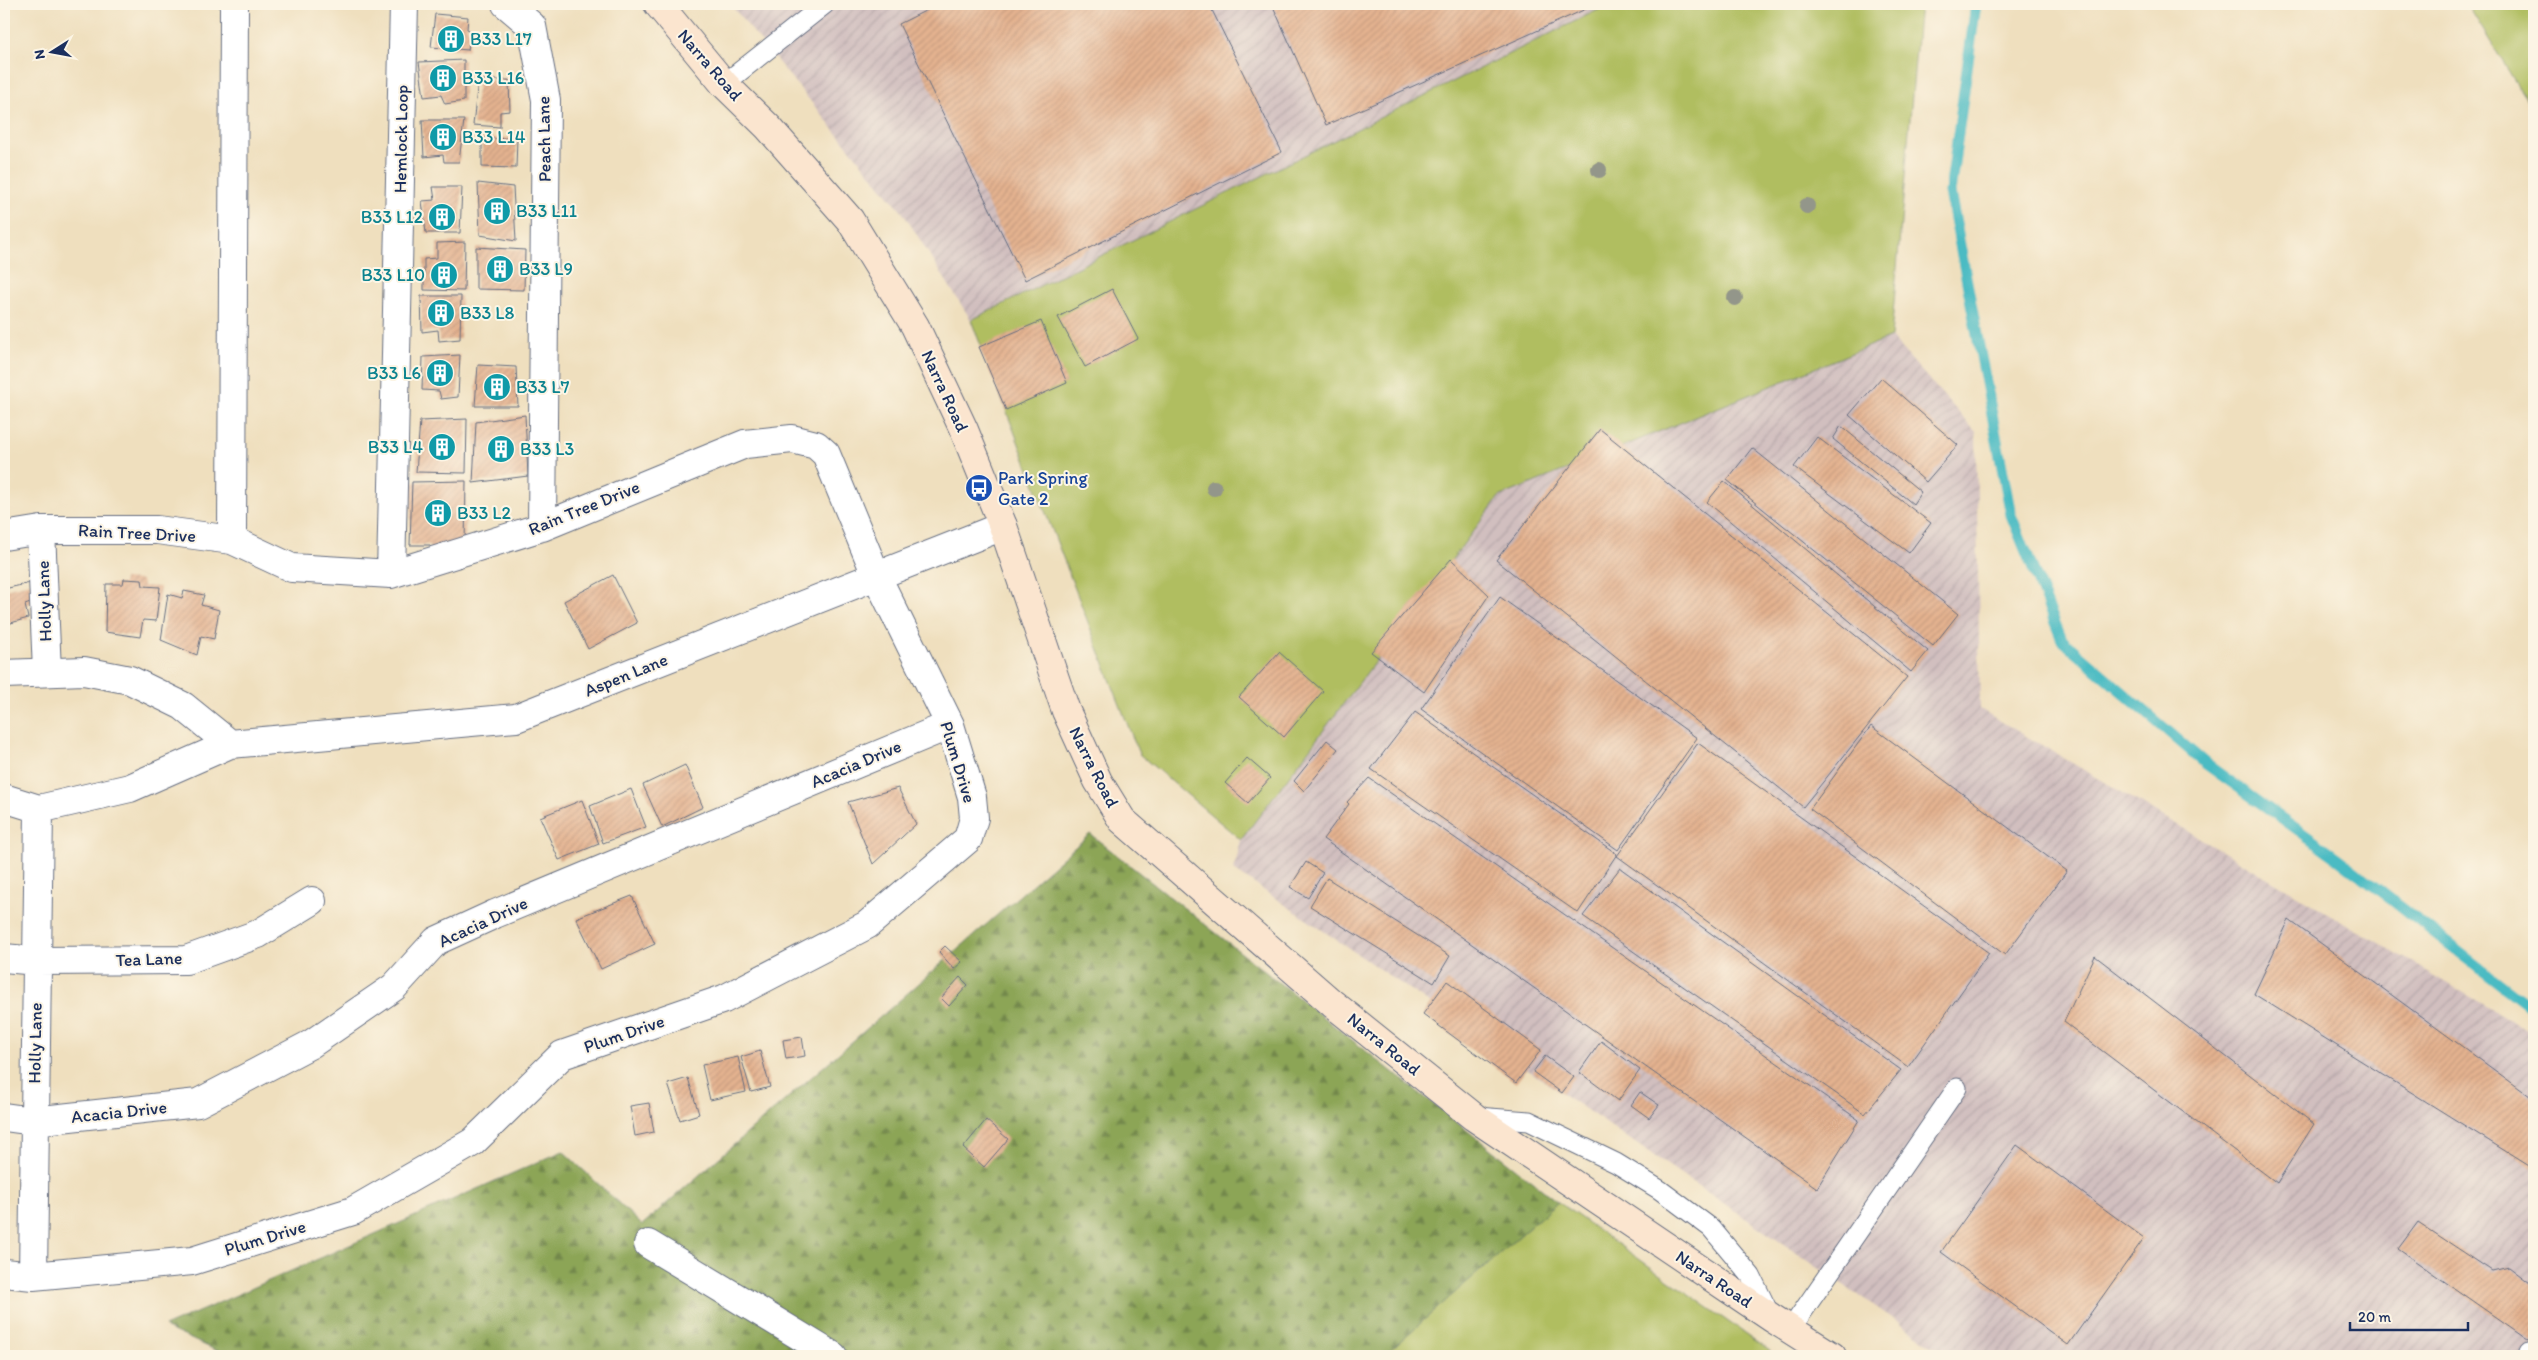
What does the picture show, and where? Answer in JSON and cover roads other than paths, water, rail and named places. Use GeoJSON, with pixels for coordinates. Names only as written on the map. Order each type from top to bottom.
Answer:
{"type":"FeatureCollection","features":[{"type":"Feature","properties":{"kind":"street"},"geometry":{"type":"LineString","coordinates":[[232,540],[234,4]]}},
{"type":"Feature","properties":{"kind":"street","name":"Hemlock Loop"},"geometry":{"type":"LineString","coordinates":[[391,574],[404,4]]}},
{"type":"Feature","properties":{"kind":"street","name":"Peach Lane"},"geometry":{"type":"LineString","coordinates":[[506,4],[532,26],[546,100],[542,527]]}},
{"type":"Feature","properties":{"kind":"street","name":"Narra Road"},"geometry":{"type":"LineString","coordinates":[[658,4],[724,84],[768,127],[850,220],[915,326],[964,430],[1003,526],[1066,711],[1098,781],[1122,820],[1334,1004],[1474,1117],[1781,1324],[1832,1356]]}},
{"type":"Feature","properties":{"kind":"street","name":"Rain Tree Drive"},"geometry":{"type":"LineString","coordinates":[[4,536],[41,530],[157,530],[232,540],[292,568],[391,574],[542,527],[745,444],[792,439],[816,445],[826,454],[876,575]]}},
{"type":"Feature","properties":{"kind":"street","name":"Aspen Lane"},"geometry":{"type":"LineString","coordinates":[[38,809],[130,788],[230,744],[516,718],[1003,526]]}},
{"type":"Feature","properties":{"kind":"street","name":"Holly Lane"},"geometry":{"type":"LineString","coordinates":[[41,530],[47,672]]}},
{"type":"Feature","properties":{"kind":"street","name":"Plum Drive"},"geometry":{"type":"LineString","coordinates":[[4,1273],[33,1276],[192,1261],[353,1211],[473,1142],[562,1055],[724,1000],[867,925],[968,839],[974,818],[972,797],[950,725],[876,575]]}},
{"type":"Feature","properties":{"kind":"street"},"geometry":{"type":"LineString","coordinates":[[4,674],[84,671],[130,680],[183,706],[230,744]]}},
{"type":"Feature","properties":{"kind":"street","name":"Acacia Drive"},"geometry":{"type":"LineString","coordinates":[[4,1117],[34,1122],[198,1103],[311,1044],[394,987],[436,942],[495,914],[950,725]]}},
{"type":"Feature","properties":{"kind":"street"},"geometry":{"type":"LineString","coordinates":[[4,798],[38,809]]}},
{"type":"Feature","properties":{"kind":"street","name":"Holly Lane"},"geometry":{"type":"LineString","coordinates":[[33,1276],[38,809]]}},
{"type":"Feature","properties":{"kind":"street","name":"Tea Lane"},"geometry":{"type":"LineString","coordinates":[[4,958],[37,961],[186,960],[258,934],[312,901]]}},
{"type":"Feature","properties":{"kind":"street"},"geometry":{"type":"LineString","coordinates":[[648,1244],[833,1356]]}},
{"type":"Feature","properties":{"kind":"lane"},"geometry":{"type":"LineString","coordinates":[[724,84],[825,4]]}},
{"type":"Feature","properties":{"kind":"lane"},"geometry":{"type":"LineString","coordinates":[[1474,1117],[1528,1121],[1616,1163],[1660,1190],[1711,1228],[1751,1276],[1781,1324],[1957,1088]]}},
{"type":"Feature","properties":{"kind":"waterway"},"geometry":{"type":"LineString","coordinates":[[1976,4],[1950,192],[2011,515],[2062,640],[2206,764],[2340,860],[2534,1010]]}},
{"type":"Feature","properties":{"kind":"place","name":"B33 L17"},"geometry":{"type":"Point","coordinates":[451,39]}},
{"type":"Feature","properties":{"kind":"place","name":"B33 L16"},"geometry":{"type":"Point","coordinates":[443,78]}},
{"type":"Feature","properties":{"kind":"place","name":"B33 L14"},"geometry":{"type":"Point","coordinates":[443,137]}},
{"type":"Feature","properties":{"kind":"place","name":"B33 L11"},"geometry":{"type":"Point","coordinates":[497,211]}},
{"type":"Feature","properties":{"kind":"place","name":"B33 L12"},"geometry":{"type":"Point","coordinates":[442,217]}},
{"type":"Feature","properties":{"kind":"place","name":"B33 L9"},"geometry":{"type":"Point","coordinates":[500,269]}},
{"type":"Feature","properties":{"kind":"place","name":"B33 L10"},"geometry":{"type":"Point","coordinates":[444,275]}},
{"type":"Feature","properties":{"kind":"place","name":"B33 L8"},"geometry":{"type":"Point","coordinates":[441,313]}},
{"type":"Feature","properties":{"kind":"place","name":"B33 L6"},"geometry":{"type":"Point","coordinates":[440,373]}},
{"type":"Feature","properties":{"kind":"place","name":"B33 L7"},"geometry":{"type":"Point","coordinates":[497,387]}},
{"type":"Feature","properties":{"kind":"place","name":"B33 L4"},"geometry":{"type":"Point","coordinates":[442,447]}},
{"type":"Feature","properties":{"kind":"place","name":"B33 L3"},"geometry":{"type":"Point","coordinates":[501,449]}},
{"type":"Feature","properties":{"kind":"place","name":"Park Spring Gate 2"},"geometry":{"type":"Point","coordinates":[979,488]}},
{"type":"Feature","properties":{"kind":"place","name":"B33 L2"},"geometry":{"type":"Point","coordinates":[438,513]}}]}
